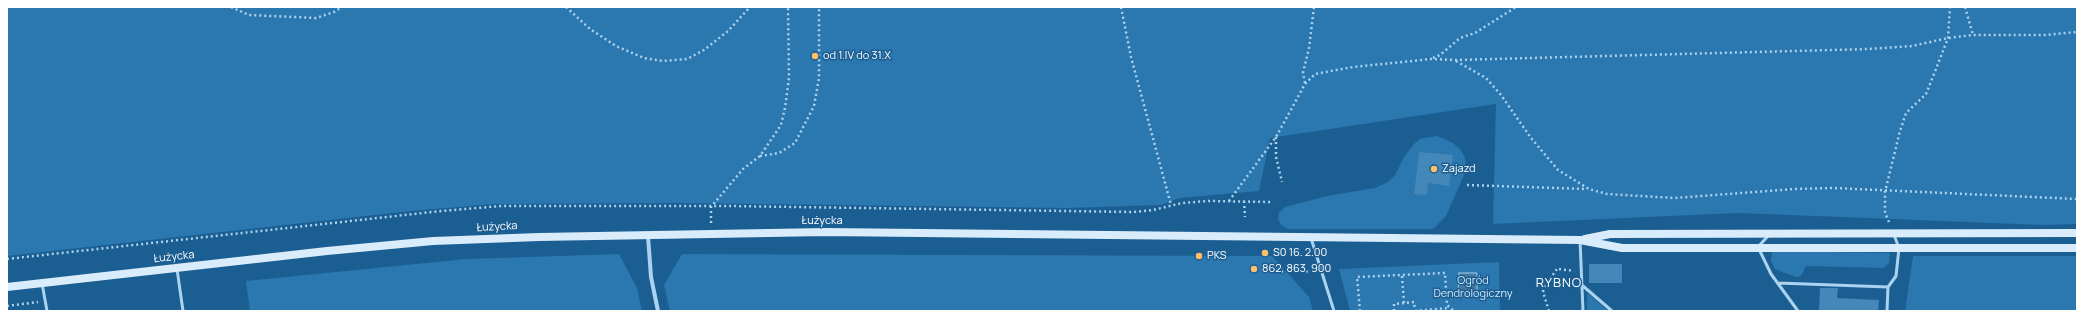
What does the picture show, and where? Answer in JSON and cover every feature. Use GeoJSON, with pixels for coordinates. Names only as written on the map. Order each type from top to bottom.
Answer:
{"type":"FeatureCollection","features":[{"type":"Feature","properties":{"kind":"main road","name":"Łużycka"},"geometry":{"type":"LineString","coordinates":[[7,287],[327,251],[433,241],[539,237],[826,232],[1580,240]]}},
{"type":"Feature","properties":{"kind":"main road"},"geometry":{"type":"LineString","coordinates":[[1580,240],[1610,234],[2077,233]]}},
{"type":"Feature","properties":{"kind":"main road"},"geometry":{"type":"LineString","coordinates":[[1580,240],[1622,248],[2077,248]]}},
{"type":"Feature","properties":{"kind":"street"},"geometry":{"type":"LineString","coordinates":[[648,236],[651,277],[658,311]]}},
{"type":"Feature","properties":{"kind":"lane"},"geometry":{"type":"LineString","coordinates":[[1887,311],[1888,287],[1896,276],[1899,248],[1894,233]]}},
{"type":"Feature","properties":{"kind":"lane"},"geometry":{"type":"LineString","coordinates":[[1769,234],[1758,247],[1771,274],[1798,311]]}},
{"type":"Feature","properties":{"kind":"lane"},"geometry":{"type":"LineString","coordinates":[[1311,238],[1334,311]]}},
{"type":"Feature","properties":{"kind":"lane"},"geometry":{"type":"LineString","coordinates":[[1580,240],[1583,311]]}},
{"type":"Feature","properties":{"kind":"lane"},"geometry":{"type":"LineString","coordinates":[[177,269],[183,311]]}},
{"type":"Feature","properties":{"kind":"lane"},"geometry":{"type":"LineString","coordinates":[[42,283],[47,311]]}},
{"type":"Feature","properties":{"kind":"lane"},"geometry":{"type":"LineString","coordinates":[[1778,283],[1888,287]]}},
{"type":"Feature","properties":{"kind":"lane"},"geometry":{"type":"LineString","coordinates":[[1582,286],[1612,311]]}},
{"type":"Feature","properties":{"kind":"path"},"geometry":{"type":"LineString","coordinates":[[231,7],[249,15],[316,18],[334,12],[342,7]]}},
{"type":"Feature","properties":{"kind":"path"},"geometry":{"type":"LineString","coordinates":[[566,7],[590,29],[616,46],[644,58],[662,61],[687,59],[704,50],[728,31],[750,7]]}},
{"type":"Feature","properties":{"kind":"path"},"geometry":{"type":"LineString","coordinates":[[712,235],[712,207],[743,169],[760,156],[781,125],[789,78],[788,7]]}},
{"type":"Feature","properties":{"kind":"path"},"geometry":{"type":"LineString","coordinates":[[760,156],[779,153],[795,143],[814,106],[819,78],[819,7]]}},
{"type":"Feature","properties":{"kind":"path"},"geometry":{"type":"LineString","coordinates":[[1121,7],[1131,57],[1171,205]]}},
{"type":"Feature","properties":{"kind":"path"},"geometry":{"type":"LineString","coordinates":[[1305,84],[1303,73],[1309,48],[1314,7]]}},
{"type":"Feature","properties":{"kind":"path"},"geometry":{"type":"LineString","coordinates":[[1431,59],[1440,55],[1460,38],[1475,33],[1516,7]]}},
{"type":"Feature","properties":{"kind":"path"},"geometry":{"type":"LineString","coordinates":[[1894,233],[1885,213],[1885,192],[1898,138],[1906,113],[1926,94],[1948,38],[1950,7]]}},
{"type":"Feature","properties":{"kind":"path"},"geometry":{"type":"LineString","coordinates":[[1966,7],[1973,35]]}},
{"type":"Feature","properties":{"kind":"path"},"geometry":{"type":"LineString","coordinates":[[1229,201],[1276,137],[1305,84],[1315,74],[1353,67],[1431,59],[1456,60],[1869,49],[1912,46],[1948,38],[1973,35],[2046,35],[2077,32]]}},
{"type":"Feature","properties":{"kind":"path"},"geometry":{"type":"LineString","coordinates":[[1456,60],[1486,78],[1501,95],[1536,144],[1558,170],[1588,189]]}},
{"type":"Feature","properties":{"kind":"path"},"geometry":{"type":"LineString","coordinates":[[1276,137],[1276,158],[1282,182]]}},
{"type":"Feature","properties":{"kind":"path"},"geometry":{"type":"LineString","coordinates":[[1467,185],[1588,189],[1607,194],[1674,198],[1795,189],[1834,188],[1885,192],[1969,193],[2077,199]]}},
{"type":"Feature","properties":{"kind":"path"},"geometry":{"type":"LineString","coordinates":[[1244,201],[1245,217]]}},
{"type":"Feature","properties":{"kind":"path"},"geometry":{"type":"LineString","coordinates":[[7,259],[441,211],[501,206],[974,209],[1133,212],[1188,202],[1273,202]]}},
{"type":"Feature","properties":{"kind":"path"},"geometry":{"type":"LineString","coordinates":[[1549,311],[1543,292],[1544,287],[1558,269],[1575,271]]}},
{"type":"Feature","properties":{"kind":"path"},"geometry":{"type":"LineString","coordinates":[[1360,311],[1356,277],[1445,273],[1447,308]]}},
{"type":"Feature","properties":{"kind":"path"},"geometry":{"type":"LineString","coordinates":[[1402,276],[1404,303]]}},
{"type":"Feature","properties":{"kind":"path"},"geometry":{"type":"LineString","coordinates":[[7,306],[46,301]]}},
{"type":"Feature","properties":{"kind":"path"},"geometry":{"type":"LineString","coordinates":[[1394,311],[1394,304],[1414,302],[1415,311],[1447,308],[1454,311]]}},
{"type":"Feature","properties":{"kind":"green space"},"geometry":{"type":"Polygon","coordinates":[[[7,7],[2077,7],[2077,224],[2043,225],[1738,213],[1493,224],[1496,104],[1270,138],[1259,191],[1180,198],[1161,205],[1067,208],[679,203],[494,204],[411,211],[7,256],[7,7]]]}},
{"type":"Feature","properties":{"kind":"green space"},"geometry":{"type":"Polygon","coordinates":[[[1437,136],[1453,143],[1461,150],[1465,158],[1466,166],[1465,173],[1446,216],[1433,229],[1288,229],[1281,225],[1278,219],[1279,213],[1285,207],[1327,196],[1375,188],[1388,182],[1395,175],[1404,157],[1414,144],[1420,139],[1437,136]]]}},
{"type":"Feature","properties":{"kind":"green space"},"geometry":{"type":"Polygon","coordinates":[[[1772,251],[1890,253],[1889,263],[1883,268],[1806,266],[1801,276],[1796,277],[1775,269],[1771,261],[1772,251]]]}},
{"type":"Feature","properties":{"kind":"green space"},"geometry":{"type":"Polygon","coordinates":[[[619,254],[637,288],[642,311],[250,311],[246,281],[466,259],[619,254]]]}},
{"type":"Feature","properties":{"kind":"green space"},"geometry":{"type":"Polygon","coordinates":[[[682,254],[1272,256],[1309,297],[1313,311],[670,311],[664,285],[682,254]]]}},
{"type":"Feature","properties":{"kind":"green space"},"geometry":{"type":"Polygon","coordinates":[[[1913,256],[2077,256],[2077,311],[1905,311],[1913,256]]]}},
{"type":"Feature","properties":{"kind":"green space","name":"Ogród Dendrologiczny"},"geometry":{"type":"Polygon","coordinates":[[[1499,262],[1500,311],[1350,311],[1339,269],[1499,262]]]}},
{"type":"Feature","properties":{"kind":"green space"},"geometry":{"type":"Polygon","coordinates":[[[1587,294],[1589,294],[1608,311],[1587,311],[1587,294]]]}},
{"type":"Feature","properties":{"kind":"shaded area"},"geometry":{"type":"Polygon","coordinates":[[[1459,273],[1477,273],[1477,295],[1458,295],[1459,273]]]}},
{"type":"Feature","properties":{"kind":"building","name":"Zajazd"},"geometry":{"type":"Polygon","coordinates":[[[1419,152],[1453,155],[1449,186],[1428,183],[1427,195],[1414,194],[1419,152]]]}},
{"type":"Feature","properties":{"kind":"building"},"geometry":{"type":"Polygon","coordinates":[[[1589,264],[1622,264],[1622,283],[1589,283],[1589,264]]]}},
{"type":"Feature","properties":{"kind":"building"},"geometry":{"type":"Polygon","coordinates":[[[1820,288],[1838,288],[1837,298],[1879,300],[1878,311],[1819,311],[1820,288]]]}},
{"type":"Feature","properties":{"kind":"place","name":"od 1.IV do 31.X"},"geometry":{"type":"Point","coordinates":[815,56]}},
{"type":"Feature","properties":{"kind":"place","name":"Zajazd"},"geometry":{"type":"Point","coordinates":[1434,169]}},
{"type":"Feature","properties":{"kind":"place","name":"S0 16. 2.00"},"geometry":{"type":"Point","coordinates":[1265,253]}},
{"type":"Feature","properties":{"kind":"place","name":"PKS"},"geometry":{"type":"Point","coordinates":[1199,256]}},
{"type":"Feature","properties":{"kind":"place","name":"862, 863, 900"},"geometry":{"type":"Point","coordinates":[1254,269]}},
{"type":"Feature","properties":{"kind":"district","name":"RYBNO"},"geometry":{"type":"Point","coordinates":[1559,283]}}]}
